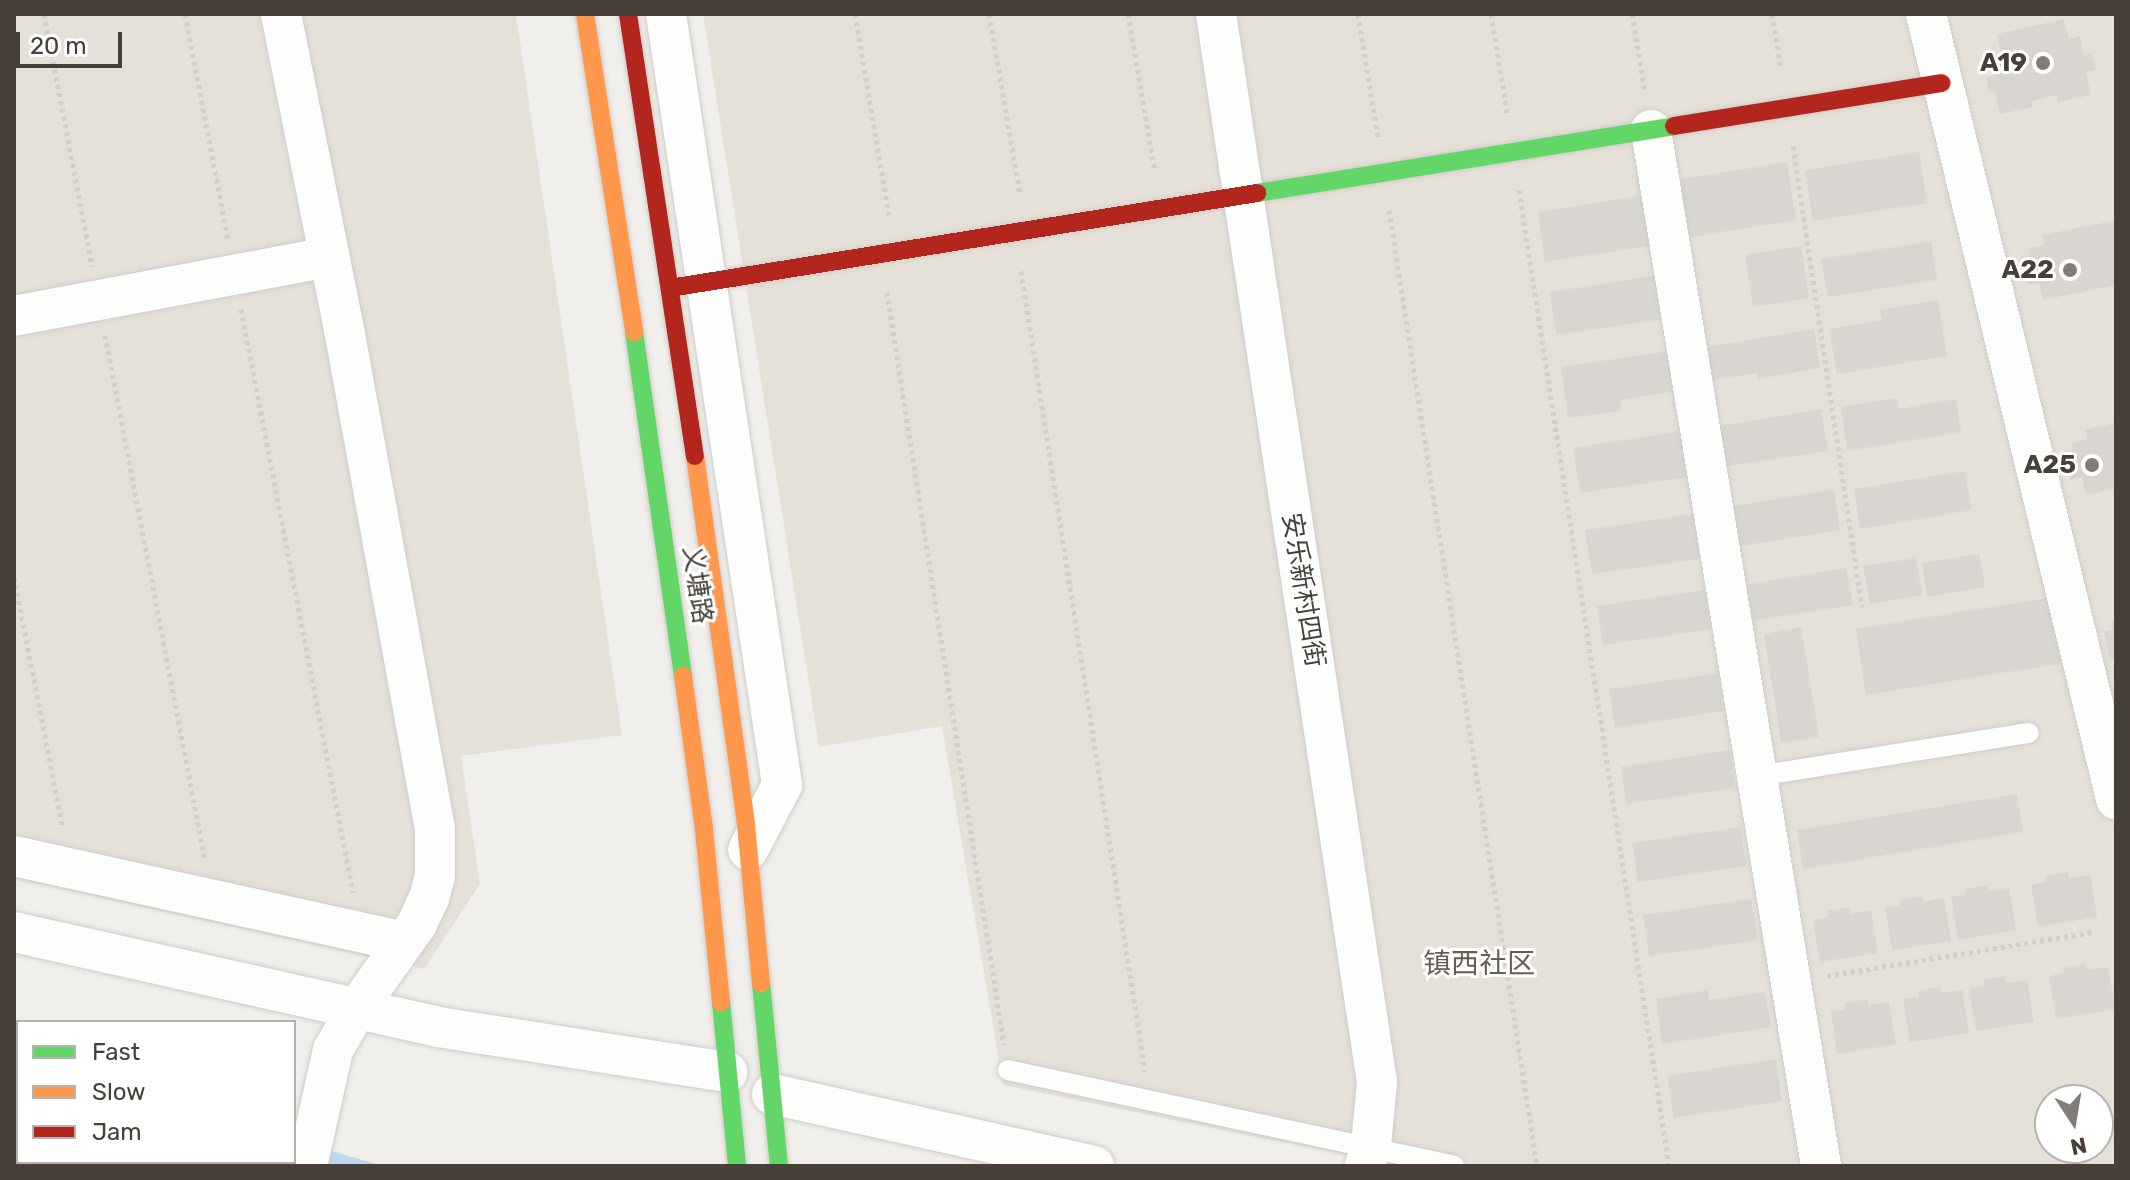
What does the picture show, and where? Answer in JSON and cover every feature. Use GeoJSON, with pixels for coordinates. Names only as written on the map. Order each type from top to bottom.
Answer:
{"type":"FeatureCollection","features":[{"type":"Feature","properties":{"kind":"main road","name":"义塘路"},"geometry":{"type":"LineString","coordinates":[[585,14],[658,489],[704,830],[737,1166]]}},
{"type":"Feature","properties":{"kind":"main road"},"geometry":{"type":"LineString","coordinates":[[628,14],[688,285],[1942,83]]}},
{"type":"Feature","properties":{"kind":"main road"},"geometry":{"type":"LineString","coordinates":[[748,850],[779,1166]]}},
{"type":"Feature","properties":{"kind":"street"},"geometry":{"type":"LineString","coordinates":[[281,14],[435,829],[435,876],[429,898],[333,1050],[307,1166]]}},
{"type":"Feature","properties":{"kind":"street"},"geometry":{"type":"LineString","coordinates":[[666,14],[688,285],[782,785],[748,850]]}},
{"type":"Feature","properties":{"kind":"street","name":"安乐新村四街"},"geometry":{"type":"LineString","coordinates":[[1216,14],[1377,1082],[1368,1156]]}},
{"type":"Feature","properties":{"kind":"street"},"geometry":{"type":"LineString","coordinates":[[1926,14],[2116,799]]}},
{"type":"Feature","properties":{"kind":"street"},"geometry":{"type":"LineString","coordinates":[[1651,130],[1821,1166]]}},
{"type":"Feature","properties":{"kind":"street"},"geometry":{"type":"LineString","coordinates":[[14,316],[329,257]]}},
{"type":"Feature","properties":{"kind":"street"},"geometry":{"type":"LineString","coordinates":[[14,856],[404,942]]}},
{"type":"Feature","properties":{"kind":"street"},"geometry":{"type":"LineString","coordinates":[[14,932],[439,1027],[728,1072]]}},
{"type":"Feature","properties":{"kind":"street"},"geometry":{"type":"LineString","coordinates":[[772,1094],[1094,1166]]}},
{"type":"Feature","properties":{"kind":"lane"},"geometry":{"type":"LineString","coordinates":[[1757,776],[2029,733]]}},
{"type":"Feature","properties":{"kind":"lane"},"geometry":{"type":"LineString","coordinates":[[1008,1070],[1150,1100],[1368,1156],[1454,1166]]}},
{"type":"Feature","properties":{"kind":"path"},"geometry":{"type":"LineString","coordinates":[[44,14],[213,900]]}},
{"type":"Feature","properties":{"kind":"path"},"geometry":{"type":"LineString","coordinates":[[185,14],[361,933]]}},
{"type":"Feature","properties":{"kind":"path"},"geometry":{"type":"LineString","coordinates":[[855,14],[931,558],[1008,1070]]}},
{"type":"Feature","properties":{"kind":"path"},"geometry":{"type":"LineString","coordinates":[[989,14],[1150,1100]]}},
{"type":"Feature","properties":{"kind":"path"},"geometry":{"type":"LineString","coordinates":[[1128,14],[1162,208]]}},
{"type":"Feature","properties":{"kind":"path"},"geometry":{"type":"LineString","coordinates":[[1358,14],[1537,1166]]}},
{"type":"Feature","properties":{"kind":"path"},"geometry":{"type":"LineString","coordinates":[[1491,14],[1669,1166]]}},
{"type":"Feature","properties":{"kind":"path"},"geometry":{"type":"LineString","coordinates":[[1632,14],[1651,130]]}},
{"type":"Feature","properties":{"kind":"path"},"geometry":{"type":"LineString","coordinates":[[1772,14],[1862,607]]}},
{"type":"Feature","properties":{"kind":"path"},"geometry":{"type":"LineString","coordinates":[[14,577],[71,868]]}},
{"type":"Feature","properties":{"kind":"path"},"geometry":{"type":"LineString","coordinates":[[1790,981],[2094,932]]}},
{"type":"Feature","properties":{"kind":"shaded area"},"geometry":{"type":"Polygon","coordinates":[[[14,14],[516,14],[622,735],[461,756],[480,884],[424,969],[14,879],[14,14]]]}},
{"type":"Feature","properties":{"kind":"shaded area"},"geometry":{"type":"Polygon","coordinates":[[[703,14],[2116,14],[2116,1166],[1399,1166],[1003,1085],[942,726],[819,747],[703,14]]]}},
{"type":"Feature","properties":{"kind":"water"},"geometry":{"type":"Polygon","coordinates":[[[14,1057],[16,1164],[296,1164],[296,1141],[383,1166],[14,1166],[14,1057]]]}},
{"type":"Feature","properties":{"kind":"building","name":"A19"},"geometry":{"type":"Polygon","coordinates":[[[2064,19],[2069,39],[2080,36],[2084,56],[2092,54],[2096,70],[2086,72],[2091,95],[2058,102],[2057,95],[2032,101],[2033,107],[2000,114],[1995,91],[1989,92],[1986,77],[1995,76],[1990,56],[2001,53],[1997,34],[2064,19]]]}},
{"type":"Feature","properties":{"kind":"building"},"geometry":{"type":"Polygon","coordinates":[[[1919,152],[1927,203],[1813,221],[1805,170],[1919,152]]]}},
{"type":"Feature","properties":{"kind":"building"},"geometry":{"type":"Polygon","coordinates":[[[1787,162],[1796,220],[1685,238],[1676,180],[1787,162]]]}},
{"type":"Feature","properties":{"kind":"building"},"geometry":{"type":"Polygon","coordinates":[[[1646,195],[1654,245],[1545,262],[1538,212],[1646,195]]]}},
{"type":"Feature","properties":{"kind":"building","name":"A22"},"geometry":{"type":"Polygon","coordinates":[[[2116,220],[2116,285],[2043,300],[2039,283],[2028,285],[2022,257],[2030,255],[2029,248],[2044,245],[2042,235],[2116,220]]]}},
{"type":"Feature","properties":{"kind":"building"},"geometry":{"type":"Polygon","coordinates":[[[1931,241],[1937,280],[1828,297],[1821,259],[1931,241]]]}},
{"type":"Feature","properties":{"kind":"building"},"geometry":{"type":"Polygon","coordinates":[[[1801,246],[1809,298],[1753,307],[1745,255],[1801,246]]]}},
{"type":"Feature","properties":{"kind":"building"},"geometry":{"type":"Polygon","coordinates":[[[1658,275],[1665,319],[1556,335],[1550,292],[1658,275]]]}},
{"type":"Feature","properties":{"kind":"building"},"geometry":{"type":"Polygon","coordinates":[[[1938,300],[1947,356],[1837,374],[1829,329],[1882,320],[1880,310],[1938,300]]]}},
{"type":"Feature","properties":{"kind":"building"},"geometry":{"type":"Polygon","coordinates":[[[1814,329],[1820,368],[1758,379],[1757,373],[1706,381],[1701,348],[1814,329]]]}},
{"type":"Feature","properties":{"kind":"building"},"geometry":{"type":"Polygon","coordinates":[[[1670,351],[1676,391],[1620,400],[1622,411],[1568,418],[1561,367],[1670,351]]]}},
{"type":"Feature","properties":{"kind":"building"},"geometry":{"type":"Polygon","coordinates":[[[1897,398],[1899,409],[1956,399],[1961,432],[1847,451],[1841,407],[1897,398]]]}},
{"type":"Feature","properties":{"kind":"building"},"geometry":{"type":"Polygon","coordinates":[[[1821,409],[1828,451],[1716,468],[1709,428],[1821,409]]]}},
{"type":"Feature","properties":{"kind":"building","name":"A25"},"geometry":{"type":"Polygon","coordinates":[[[2116,423],[2116,488],[2086,495],[2082,477],[2070,480],[2064,452],[2073,450],[2071,443],[2087,439],[2085,430],[2116,423]]]}},
{"type":"Feature","properties":{"kind":"building"},"geometry":{"type":"Polygon","coordinates":[[[1681,431],[1688,477],[1580,493],[1573,448],[1681,431]]]}},
{"type":"Feature","properties":{"kind":"building"},"geometry":{"type":"Polygon","coordinates":[[[1965,471],[1972,510],[1860,529],[1854,489],[1965,471]]]}},
{"type":"Feature","properties":{"kind":"building"},"geometry":{"type":"Polygon","coordinates":[[[1834,489],[1840,530],[1728,548],[1722,508],[1834,489]]]}},
{"type":"Feature","properties":{"kind":"building"},"geometry":{"type":"Polygon","coordinates":[[[1694,514],[1700,559],[1592,574],[1585,530],[1694,514]]]}},
{"type":"Feature","properties":{"kind":"building"},"geometry":{"type":"Polygon","coordinates":[[[1979,554],[1985,587],[1927,597],[1922,563],[1979,554]]]}},
{"type":"Feature","properties":{"kind":"building"},"geometry":{"type":"Polygon","coordinates":[[[1916,558],[1922,595],[1870,604],[1863,566],[1916,558]]]}},
{"type":"Feature","properties":{"kind":"building"},"geometry":{"type":"Polygon","coordinates":[[[1846,568],[1853,605],[1739,623],[1733,587],[1846,568]]]}},
{"type":"Feature","properties":{"kind":"building"},"geometry":{"type":"Polygon","coordinates":[[[1705,590],[1711,629],[1603,645],[1597,606],[1705,590]]]}},
{"type":"Feature","properties":{"kind":"building"},"geometry":{"type":"Polygon","coordinates":[[[2059,596],[2070,662],[1866,695],[1856,629],[2059,596]]]}},
{"type":"Feature","properties":{"kind":"building"},"geometry":{"type":"Polygon","coordinates":[[[2116,621],[2116,659],[2110,660],[2104,631],[2112,630],[2111,622],[2116,621]]]}},
{"type":"Feature","properties":{"kind":"building"},"geometry":{"type":"Polygon","coordinates":[[[1801,627],[1819,737],[1781,743],[1764,634],[1801,627]]]}},
{"type":"Feature","properties":{"kind":"building"},"geometry":{"type":"Polygon","coordinates":[[[1718,673],[1723,711],[1615,728],[1609,689],[1718,673]]]}},
{"type":"Feature","properties":{"kind":"building"},"geometry":{"type":"Polygon","coordinates":[[[1729,750],[1735,788],[1626,804],[1621,767],[1729,750]]]}},
{"type":"Feature","properties":{"kind":"building"},"geometry":{"type":"Polygon","coordinates":[[[2017,794],[2023,832],[1803,869],[1797,830],[2017,794]]]}},
{"type":"Feature","properties":{"kind":"building"},"geometry":{"type":"Polygon","coordinates":[[[1741,827],[1746,866],[1638,882],[1632,843],[1741,827]]]}},
{"type":"Feature","properties":{"kind":"building"},"geometry":{"type":"Polygon","coordinates":[[[2068,872],[2069,878],[2090,875],[2097,917],[2038,927],[2031,885],[2047,882],[2045,876],[2068,872]]]}},
{"type":"Feature","properties":{"kind":"building"},"geometry":{"type":"Polygon","coordinates":[[[1988,885],[1989,891],[2009,888],[2016,930],[1958,940],[1951,897],[1966,895],[1965,889],[1988,885]]]}},
{"type":"Feature","properties":{"kind":"building"},"geometry":{"type":"Polygon","coordinates":[[[1922,896],[1923,902],[1944,898],[1951,941],[1892,950],[1885,908],[1900,905],[1899,900],[1922,896]]]}},
{"type":"Feature","properties":{"kind":"building"},"geometry":{"type":"Polygon","coordinates":[[[1751,899],[1758,940],[1649,956],[1643,915],[1751,899]]]}},
{"type":"Feature","properties":{"kind":"building"},"geometry":{"type":"Polygon","coordinates":[[[1850,907],[1850,914],[1871,910],[1878,953],[1820,962],[1813,920],[1828,917],[1827,911],[1850,907]]]}},
{"type":"Feature","properties":{"kind":"building"},"geometry":{"type":"Polygon","coordinates":[[[2086,964],[2087,970],[2108,967],[2115,1009],[2056,1019],[2049,976],[2065,973],[2063,968],[2086,964]]]}},
{"type":"Feature","properties":{"kind":"building"},"geometry":{"type":"Polygon","coordinates":[[[2005,976],[2007,983],[2027,980],[2034,1022],[1976,1031],[1969,989],[1984,986],[1983,980],[2005,976]]]}},
{"type":"Feature","properties":{"kind":"building"},"geometry":{"type":"Polygon","coordinates":[[[1940,987],[1941,993],[1962,990],[1969,1033],[1910,1042],[1903,999],[1919,997],[1918,991],[1940,987]]]}},
{"type":"Feature","properties":{"kind":"building"},"geometry":{"type":"Polygon","coordinates":[[[1708,990],[1709,1000],[1765,992],[1771,1027],[1662,1044],[1656,999],[1708,990]]]}},
{"type":"Feature","properties":{"kind":"building"},"geometry":{"type":"Polygon","coordinates":[[[1868,999],[1868,1005],[1889,1002],[1896,1044],[1837,1054],[1831,1011],[1846,1009],[1845,1003],[1868,999]]]}},
{"type":"Feature","properties":{"kind":"building"},"geometry":{"type":"Polygon","coordinates":[[[1776,1059],[1782,1101],[1674,1118],[1667,1076],[1776,1059]]]}},
{"type":"Feature","properties":{"kind":"traffic: fast"},"geometry":{"type":"LineString","coordinates":[[1257,193],[1674,126]]}},
{"type":"Feature","properties":{"kind":"traffic: fast"},"geometry":{"type":"LineString","coordinates":[[634,332],[683,676]]}},
{"type":"Feature","properties":{"kind":"traffic: fast"},"geometry":{"type":"LineString","coordinates":[[761,983],[779,1166]]}},
{"type":"Feature","properties":{"kind":"traffic: fast"},"geometry":{"type":"LineString","coordinates":[[721,1002],[737,1166]]}},
{"type":"Feature","properties":{"kind":"traffic: slow"},"geometry":{"type":"LineString","coordinates":[[585,14],[634,332]]}},
{"type":"Feature","properties":{"kind":"traffic: slow"},"geometry":{"type":"LineString","coordinates":[[695,456],[746,825],[761,983]]}},
{"type":"Feature","properties":{"kind":"traffic: slow"},"geometry":{"type":"LineString","coordinates":[[683,676],[704,830],[721,1002]]}},
{"type":"Feature","properties":{"kind":"traffic: jam"},"geometry":{"type":"LineString","coordinates":[[628,14],[695,456]]}},
{"type":"Feature","properties":{"kind":"traffic: jam"},"geometry":{"type":"LineString","coordinates":[[1674,126],[1942,83]]}},
{"type":"Feature","properties":{"kind":"traffic: jam"},"geometry":{"type":"LineString","coordinates":[[670,288],[1257,193]]}},
{"type":"Feature","properties":{"kind":"place","name":"A19"},"geometry":{"type":"Point","coordinates":[2043,63]}},
{"type":"Feature","properties":{"kind":"place","name":"A22"},"geometry":{"type":"Point","coordinates":[2070,270]}},
{"type":"Feature","properties":{"kind":"place","name":"A25"},"geometry":{"type":"Point","coordinates":[2092,465]}},
{"type":"Feature","properties":{"kind":"district","name":"镇西社区"},"geometry":{"type":"Point","coordinates":[1479,964]}}]}
